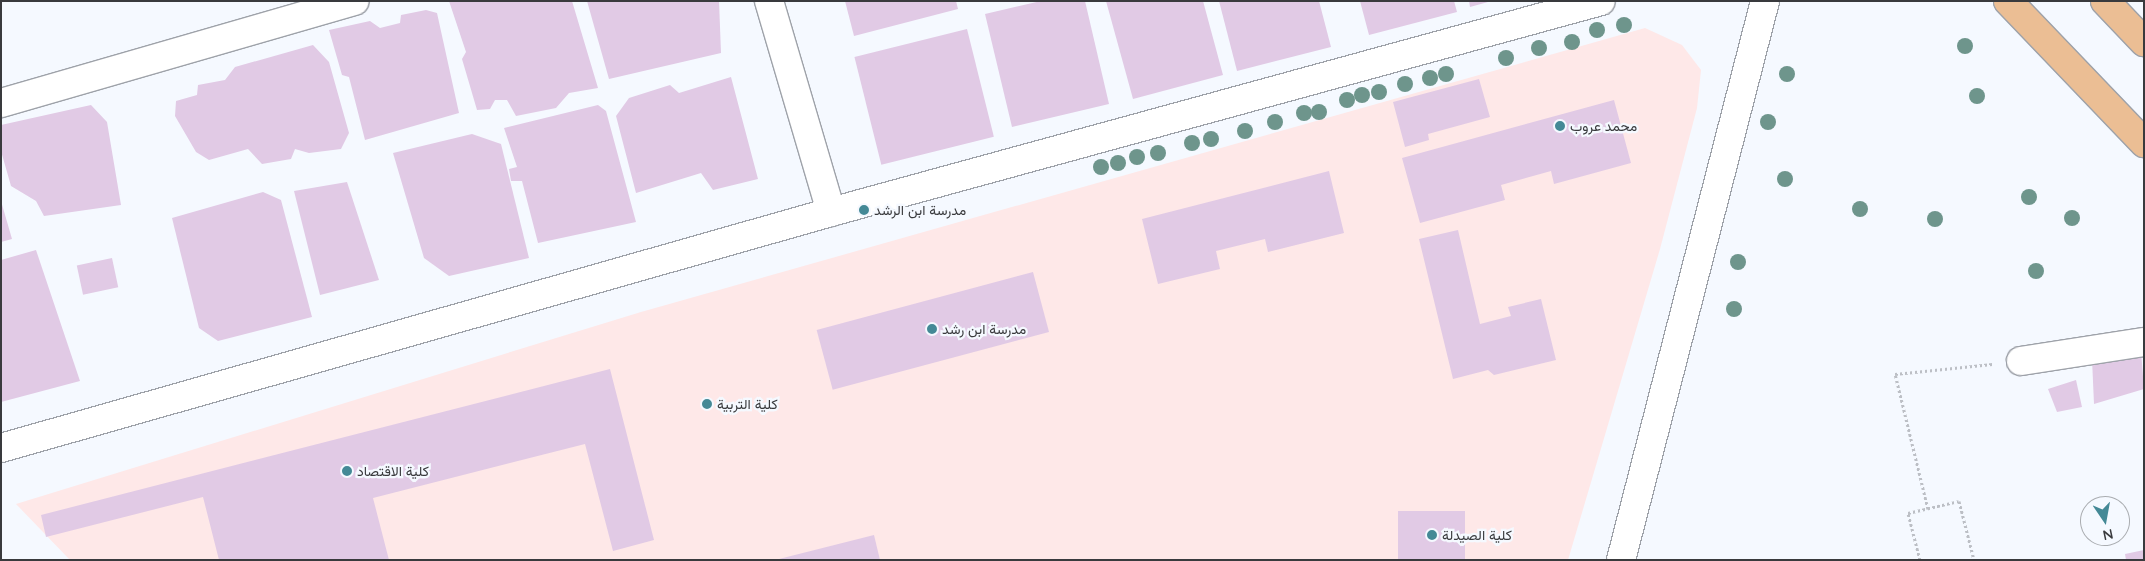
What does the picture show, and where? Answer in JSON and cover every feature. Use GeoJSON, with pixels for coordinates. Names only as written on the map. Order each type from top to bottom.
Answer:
{"type":"FeatureCollection","features":[{"type":"Feature","properties":{"kind":"main road"},"geometry":{"type":"LineString","coordinates":[[2008,1],[2144,143]]}},
{"type":"Feature","properties":{"kind":"main road"},"geometry":{"type":"LineString","coordinates":[[2105,1],[2144,42]]}},
{"type":"Feature","properties":{"kind":"street"},"geometry":{"type":"LineString","coordinates":[[1,103],[355,1]]}},
{"type":"Feature","properties":{"kind":"street"},"geometry":{"type":"LineString","coordinates":[[769,1],[831,212]]}},
{"type":"Feature","properties":{"kind":"street"},"geometry":{"type":"LineString","coordinates":[[1,448],[831,212],[1600,1]]}},
{"type":"Feature","properties":{"kind":"street"},"geometry":{"type":"LineString","coordinates":[[1621,560],[1765,1]]}},
{"type":"Feature","properties":{"kind":"street"},"geometry":{"type":"LineString","coordinates":[[2021,361],[2144,342]]}},
{"type":"Feature","properties":{"kind":"path"},"geometry":{"type":"LineString","coordinates":[[1928,509],[1895,374],[2021,361]]}},
{"type":"Feature","properties":{"kind":"path"},"geometry":{"type":"LineString","coordinates":[[1920,560],[1908,513],[1959,501],[1974,560]]}},
{"type":"Feature","properties":{"kind":"shaded area"},"geometry":{"type":"Polygon","coordinates":[[[1645,28],[1682,45],[1701,70],[1697,108],[1660,249],[1568,560],[70,560],[16,504],[641,312],[1645,28]]]}},
{"type":"Feature","properties":{"kind":"building"},"geometry":{"type":"Polygon","coordinates":[[[449,1],[572,1],[598,88],[569,93],[556,108],[516,116],[507,100],[495,100],[490,109],[477,110],[462,59],[466,52],[449,1]]]}},
{"type":"Feature","properties":{"kind":"building"},"geometry":{"type":"Polygon","coordinates":[[[587,1],[719,1],[721,53],[609,79],[587,1]]]}},
{"type":"Feature","properties":{"kind":"building"},"geometry":{"type":"Polygon","coordinates":[[[845,1],[956,1],[958,9],[854,36],[845,1]]]}},
{"type":"Feature","properties":{"kind":"building"},"geometry":{"type":"Polygon","coordinates":[[[1041,1],[1085,1],[1109,104],[1012,127],[985,14],[1041,1]]]}},
{"type":"Feature","properties":{"kind":"building"},"geometry":{"type":"Polygon","coordinates":[[[1106,1],[1203,1],[1223,75],[1133,99],[1106,1]]]}},
{"type":"Feature","properties":{"kind":"building"},"geometry":{"type":"Polygon","coordinates":[[[1219,1],[1319,1],[1331,47],[1237,71],[1219,1]]]}},
{"type":"Feature","properties":{"kind":"building"},"geometry":{"type":"Polygon","coordinates":[[[1360,1],[1454,1],[1457,12],[1369,35],[1360,1]]]}},
{"type":"Feature","properties":{"kind":"building"},"geometry":{"type":"Polygon","coordinates":[[[1469,1],[1488,1],[1488,2],[1470,7],[1469,1]]]}},
{"type":"Feature","properties":{"kind":"building"},"geometry":{"type":"Polygon","coordinates":[[[426,10],[437,13],[459,113],[365,140],[349,77],[342,75],[329,30],[370,21],[380,28],[400,23],[401,15],[426,10]]]}},
{"type":"Feature","properties":{"kind":"building"},"geometry":{"type":"Polygon","coordinates":[[[967,29],[994,137],[881,165],[854,57],[967,29]]]}},
{"type":"Feature","properties":{"kind":"building"},"geometry":{"type":"Polygon","coordinates":[[[313,45],[329,62],[349,133],[341,149],[309,153],[295,149],[291,159],[262,164],[248,149],[209,160],[196,152],[175,116],[176,101],[197,95],[198,85],[225,80],[235,67],[313,45]]]}},
{"type":"Feature","properties":{"kind":"building"},"geometry":{"type":"Polygon","coordinates":[[[731,77],[758,179],[713,190],[701,173],[636,193],[616,116],[629,98],[670,85],[679,93],[731,77]]]}},
{"type":"Feature","properties":{"kind":"building"},"geometry":{"type":"Polygon","coordinates":[[[1479,79],[1490,117],[1428,134],[1429,140],[1405,147],[1393,102],[1479,79]]]}},
{"type":"Feature","properties":{"kind":"building"},"geometry":{"type":"Polygon","coordinates":[[[1614,100],[1631,163],[1554,184],[1551,171],[1501,185],[1505,200],[1420,223],[1402,158],[1614,100]]]}},
{"type":"Feature","properties":{"kind":"building"},"geometry":{"type":"Polygon","coordinates":[[[91,105],[107,122],[121,205],[44,216],[36,201],[11,186],[1,151],[1,125],[91,105]]]}},
{"type":"Feature","properties":{"kind":"building"},"geometry":{"type":"Polygon","coordinates":[[[598,105],[606,111],[636,222],[538,243],[522,181],[511,181],[509,169],[517,167],[504,128],[598,105]]]}},
{"type":"Feature","properties":{"kind":"building"},"geometry":{"type":"Polygon","coordinates":[[[472,134],[501,144],[529,258],[449,276],[424,258],[393,153],[472,134]]]}},
{"type":"Feature","properties":{"kind":"building"},"geometry":{"type":"Polygon","coordinates":[[[1329,171],[1344,233],[1268,252],[1265,239],[1216,251],[1220,269],[1158,284],[1142,219],[1329,171]]]}},
{"type":"Feature","properties":{"kind":"building"},"geometry":{"type":"Polygon","coordinates":[[[347,182],[379,280],[320,295],[294,191],[347,182]]]}},
{"type":"Feature","properties":{"kind":"building"},"geometry":{"type":"Polygon","coordinates":[[[263,192],[281,200],[312,317],[218,341],[199,328],[172,218],[263,192]]]}},
{"type":"Feature","properties":{"kind":"building"},"geometry":{"type":"Polygon","coordinates":[[[1,201],[12,239],[1,242],[1,201]]]}},
{"type":"Feature","properties":{"kind":"building"},"geometry":{"type":"Polygon","coordinates":[[[1458,230],[1480,324],[1511,316],[1508,307],[1541,299],[1556,360],[1494,375],[1488,370],[1453,379],[1419,239],[1458,230]]]}},
{"type":"Feature","properties":{"kind":"building"},"geometry":{"type":"Polygon","coordinates":[[[36,250],[80,381],[1,402],[1,260],[36,250]]]}},
{"type":"Feature","properties":{"kind":"building"},"geometry":{"type":"Polygon","coordinates":[[[112,258],[118,287],[83,295],[77,265],[112,258]]]}},
{"type":"Feature","properties":{"kind":"building","name":"مدرسة ابن رشد"},"geometry":{"type":"Polygon","coordinates":[[[1033,272],[1049,332],[833,390],[817,330],[1033,272]]]}},
{"type":"Feature","properties":{"kind":"building"},"geometry":{"type":"Polygon","coordinates":[[[2141,351],[2144,389],[2094,404],[2092,359],[2141,351]]]}},
{"type":"Feature","properties":{"kind":"building","name":"كلية الاقتصاد"},"geometry":{"type":"Polygon","coordinates":[[[610,369],[654,540],[613,551],[585,444],[373,498],[389,560],[219,560],[203,497],[46,537],[41,515],[610,369]]]}},
{"type":"Feature","properties":{"kind":"building"},"geometry":{"type":"Polygon","coordinates":[[[2076,380],[2082,407],[2057,412],[2048,389],[2076,380]]]}},
{"type":"Feature","properties":{"kind":"building","name":"كلية الصيدلة"},"geometry":{"type":"Polygon","coordinates":[[[1398,511],[1465,511],[1465,560],[1398,560],[1398,511]]]}},
{"type":"Feature","properties":{"kind":"building"},"geometry":{"type":"Polygon","coordinates":[[[874,535],[880,560],[779,560],[779,559],[874,535]]]}},
{"type":"Feature","properties":{"kind":"building"},"geometry":{"type":"Polygon","coordinates":[[[2144,550],[2144,560],[2126,560],[2125,554],[2144,550]]]}},
{"type":"Feature","properties":{"kind":"place","name":"محمد عروب"},"geometry":{"type":"Point","coordinates":[1560,126]}},
{"type":"Feature","properties":{"kind":"place","name":"مدرسة ابن الرشد"},"geometry":{"type":"Point","coordinates":[864,210]}},
{"type":"Feature","properties":{"kind":"place","name":"مدرسة ابن رشد"},"geometry":{"type":"Point","coordinates":[932,329]}},
{"type":"Feature","properties":{"kind":"place","name":"كلية التربية"},"geometry":{"type":"Point","coordinates":[707,404]}},
{"type":"Feature","properties":{"kind":"place","name":"كلية الاقتصاد"},"geometry":{"type":"Point","coordinates":[347,471]}},
{"type":"Feature","properties":{"kind":"place","name":"كلية الصيدلة"},"geometry":{"type":"Point","coordinates":[1432,535]}}]}
